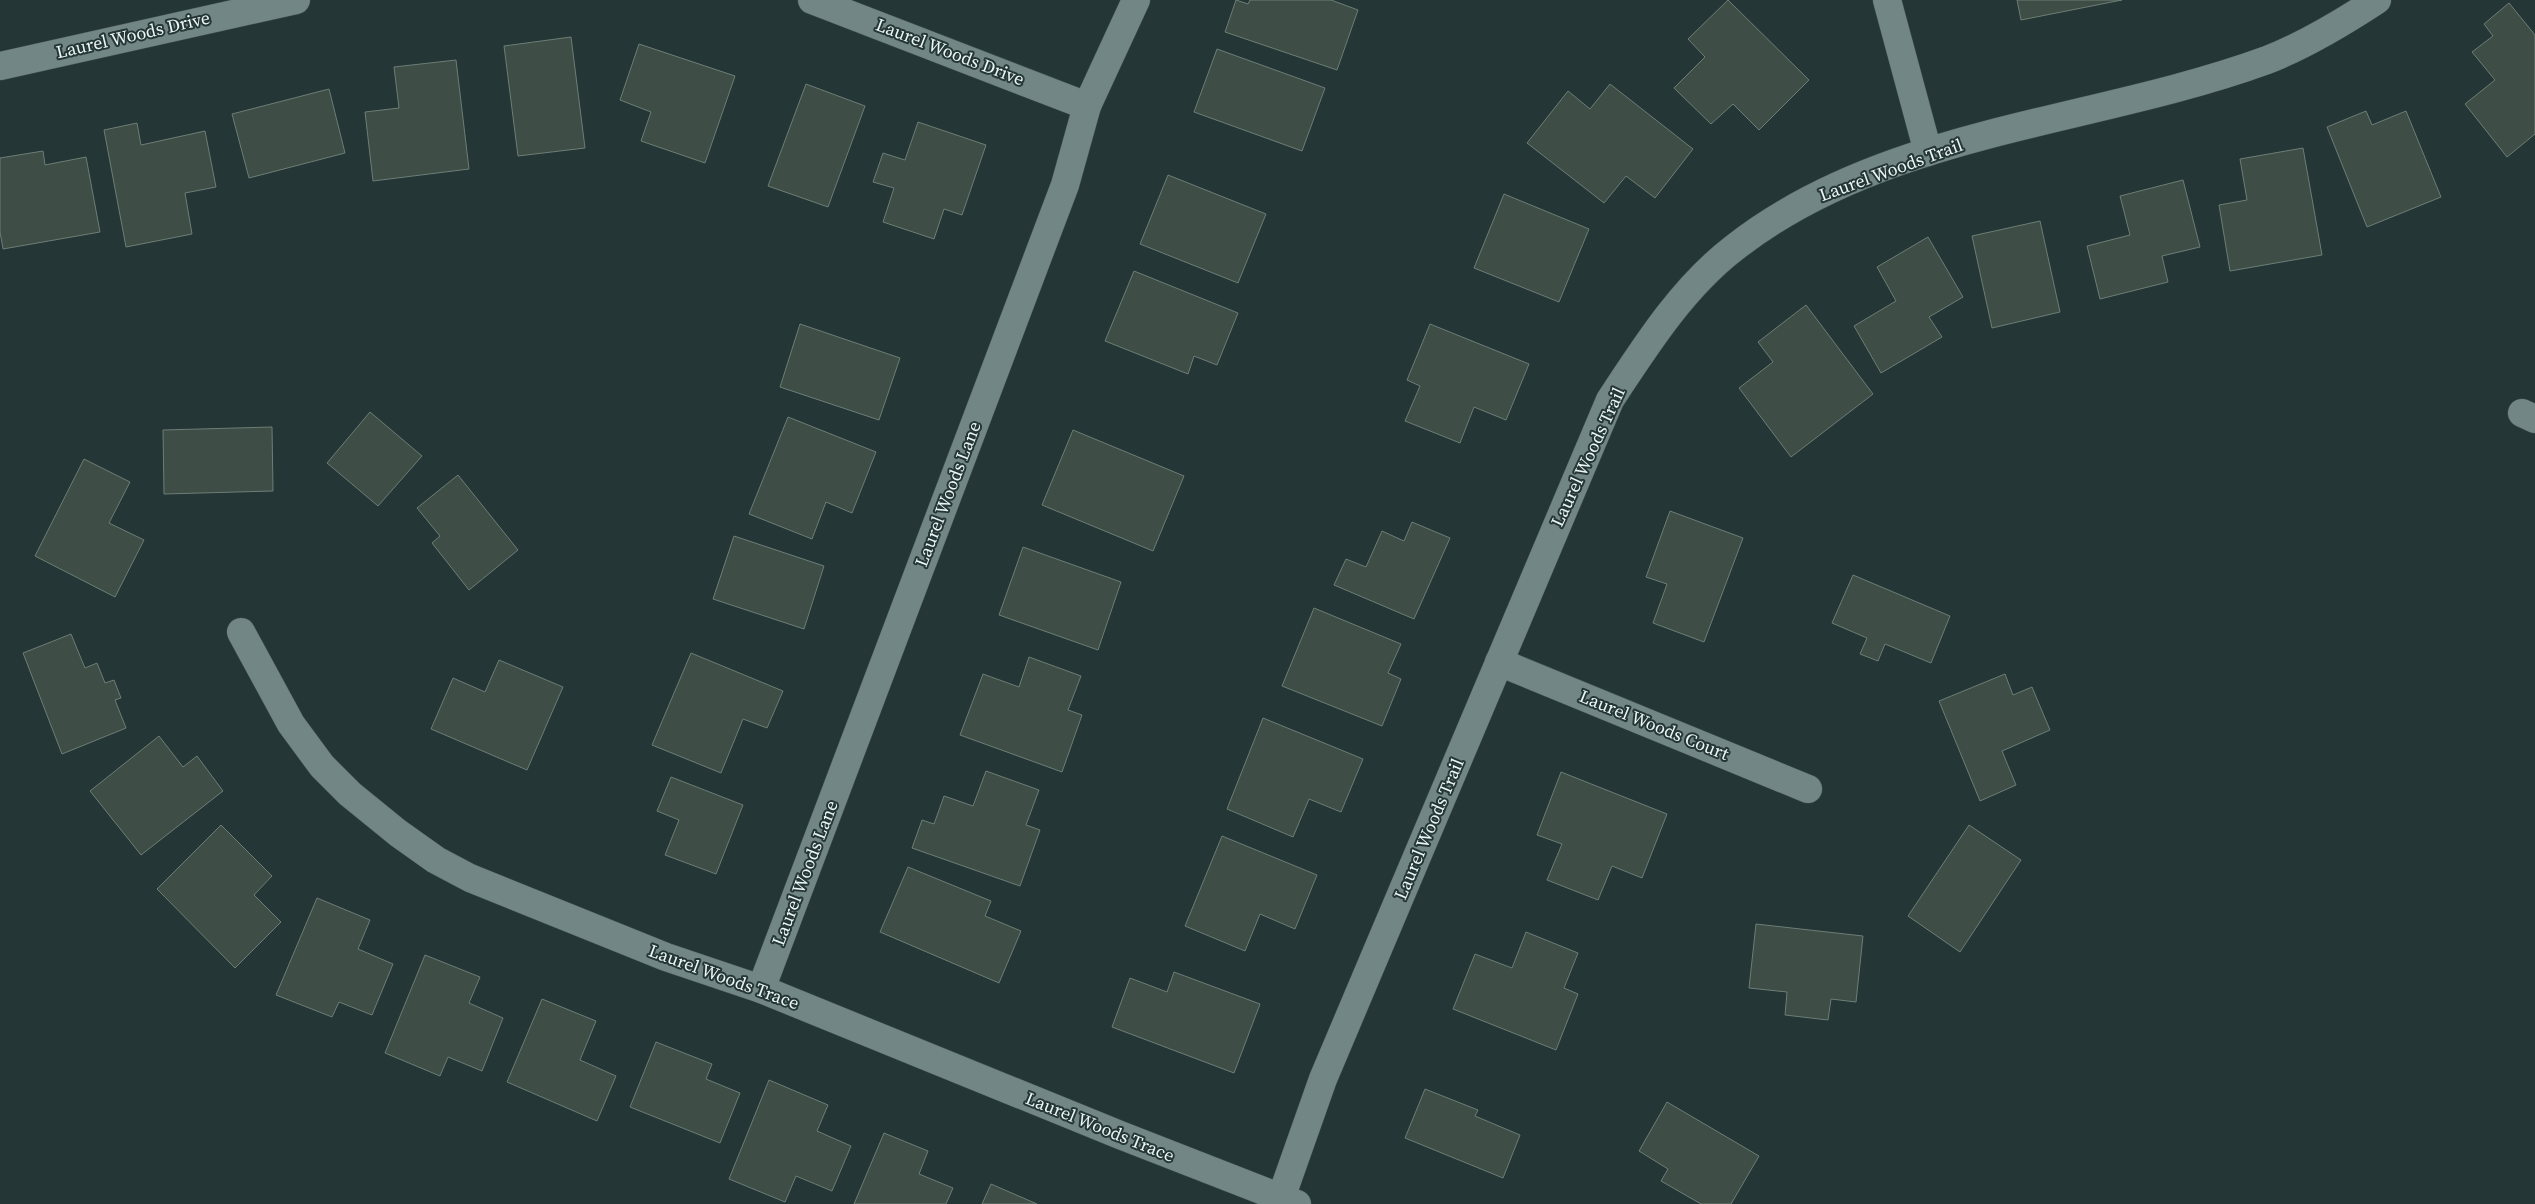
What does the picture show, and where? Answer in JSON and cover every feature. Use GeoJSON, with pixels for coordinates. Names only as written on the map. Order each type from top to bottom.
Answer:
{"type":"FeatureCollection","features":[{"type":"Feature","properties":{"kind":"street","name":"Laurel Woods Drive"},"geometry":{"type":"LineString","coordinates":[[0,66],[217,8],[296,0]]}},
{"type":"Feature","properties":{"kind":"street","name":"Laurel Woods Drive"},"geometry":{"type":"LineString","coordinates":[[812,0],[880,24],[1087,106]]}},
{"type":"Feature","properties":{"kind":"street","name":"Laurel Woods Lane"},"geometry":{"type":"LineString","coordinates":[[761,989],[1064,185],[1087,106],[1136,0]]}},
{"type":"Feature","properties":{"kind":"street"},"geometry":{"type":"LineString","coordinates":[[1887,0],[1928,152]]}},
{"type":"Feature","properties":{"kind":"street","name":"Laurel Woods Trail"},"geometry":{"type":"LineString","coordinates":[[1289,1201],[1323,1079],[1610,400],[1655,331],[1693,288],[1732,249],[1782,213],[1830,188],[1928,152],[2208,78],[2268,60],[2311,40],[2377,0]]}},
{"type":"Feature","properties":{"kind":"street","name":"Laurel Woods Trace"},"geometry":{"type":"LineString","coordinates":[[241,632],[291,724],[322,766],[350,794],[398,833],[436,860],[470,878],[666,957],[761,989],[1120,1135],[1289,1201]]}},
{"type":"Feature","properties":{"kind":"street","name":"Laurel Woods Court"},"geometry":{"type":"LineString","coordinates":[[1499,662],[1808,788]]}},
{"type":"Feature","properties":{"kind":"building"},"geometry":{"type":"Polygon","coordinates":[[[1236,0],[1248,4],[1250,0],[1331,0],[1358,10],[1337,70],[1225,32],[1236,0]]]}},
{"type":"Feature","properties":{"kind":"building"},"geometry":{"type":"Polygon","coordinates":[[[1728,0],[1809,80],[1759,130],[1733,104],[1711,124],[1674,88],[1705,57],[1688,39],[1728,0]]]}},
{"type":"Feature","properties":{"kind":"building"},"geometry":{"type":"Polygon","coordinates":[[[2017,0],[2122,0],[2021,20],[2017,0]]]}},
{"type":"Feature","properties":{"kind":"building"},"geometry":{"type":"Polygon","coordinates":[[[2509,3],[2535,35],[2535,134],[2507,157],[2465,104],[2495,80],[2472,52],[2493,36],[2484,24],[2509,3]]]}},
{"type":"Feature","properties":{"kind":"building"},"geometry":{"type":"Polygon","coordinates":[[[571,37],[585,148],[518,156],[504,46],[571,37]]]}},
{"type":"Feature","properties":{"kind":"building"},"geometry":{"type":"Polygon","coordinates":[[[639,44],[735,76],[705,163],[641,141],[651,112],[620,100],[639,44]]]}},
{"type":"Feature","properties":{"kind":"building"},"geometry":{"type":"Polygon","coordinates":[[[1217,49],[1325,88],[1302,151],[1194,112],[1217,49]]]}},
{"type":"Feature","properties":{"kind":"building"},"geometry":{"type":"Polygon","coordinates":[[[456,60],[469,169],[373,181],[365,112],[399,108],[394,67],[456,60]]]}},
{"type":"Feature","properties":{"kind":"building"},"geometry":{"type":"Polygon","coordinates":[[[806,84],[865,106],[828,207],[768,186],[806,84]]]}},
{"type":"Feature","properties":{"kind":"building"},"geometry":{"type":"Polygon","coordinates":[[[1610,84],[1693,149],[1655,198],[1626,176],[1604,203],[1527,143],[1568,91],[1590,109],[1610,84]]]}},
{"type":"Feature","properties":{"kind":"building"},"geometry":{"type":"Polygon","coordinates":[[[329,89],[345,153],[249,178],[232,114],[329,89]]]}},
{"type":"Feature","properties":{"kind":"building"},"geometry":{"type":"Polygon","coordinates":[[[2366,111],[2372,125],[2406,111],[2441,197],[2367,227],[2327,127],[2366,111]]]}},
{"type":"Feature","properties":{"kind":"building"},"geometry":{"type":"Polygon","coordinates":[[[918,122],[986,145],[962,215],[944,209],[934,239],[883,222],[894,188],[873,182],[883,153],[905,160],[918,122]]]}},
{"type":"Feature","properties":{"kind":"building"},"geometry":{"type":"Polygon","coordinates":[[[137,123],[141,145],[205,131],[216,187],[185,193],[192,234],[126,247],[104,130],[137,123]]]}},
{"type":"Feature","properties":{"kind":"building"},"geometry":{"type":"Polygon","coordinates":[[[2303,148],[2322,255],[2230,271],[2219,205],[2247,200],[2240,159],[2303,148]]]}},
{"type":"Feature","properties":{"kind":"building"},"geometry":{"type":"Polygon","coordinates":[[[43,151],[45,165],[86,157],[100,232],[3,249],[0,232],[0,158],[43,151]]]}},
{"type":"Feature","properties":{"kind":"building"},"geometry":{"type":"Polygon","coordinates":[[[1168,175],[1266,214],[1238,283],[1140,244],[1168,175]]]}},
{"type":"Feature","properties":{"kind":"building"},"geometry":{"type":"Polygon","coordinates":[[[2183,180],[2200,247],[2162,256],[2168,282],[2100,299],[2087,246],[2130,235],[2120,196],[2183,180]]]}},
{"type":"Feature","properties":{"kind":"building"},"geometry":{"type":"Polygon","coordinates":[[[1504,194],[1589,229],[1559,302],[1474,268],[1504,194]]]}},
{"type":"Feature","properties":{"kind":"building"},"geometry":{"type":"Polygon","coordinates":[[[2040,221],[2060,312],[1992,328],[1972,236],[2040,221]]]}},
{"type":"Feature","properties":{"kind":"building"},"geometry":{"type":"Polygon","coordinates":[[[1928,237],[1963,297],[1929,317],[1942,337],[1881,373],[1854,326],[1896,301],[1877,267],[1928,237]]]}},
{"type":"Feature","properties":{"kind":"building"},"geometry":{"type":"Polygon","coordinates":[[[1134,271],[1238,313],[1217,365],[1194,356],[1188,374],[1105,341],[1134,271]]]}},
{"type":"Feature","properties":{"kind":"building"},"geometry":{"type":"Polygon","coordinates":[[[1806,305],[1873,394],[1791,457],[1739,388],[1773,362],[1758,342],[1806,305]]]}},
{"type":"Feature","properties":{"kind":"building"},"geometry":{"type":"Polygon","coordinates":[[[800,324],[900,358],[879,420],[780,387],[800,324]]]}},
{"type":"Feature","properties":{"kind":"building"},"geometry":{"type":"Polygon","coordinates":[[[1430,324],[1529,364],[1506,420],[1474,407],[1460,443],[1405,421],[1420,386],[1407,380],[1430,324]]]}},
{"type":"Feature","properties":{"kind":"building"},"geometry":{"type":"Polygon","coordinates":[[[370,412],[422,456],[378,506],[327,463],[370,412]]]}},
{"type":"Feature","properties":{"kind":"building"},"geometry":{"type":"Polygon","coordinates":[[[788,417],[876,452],[852,513],[826,502],[812,539],[749,514],[788,417]]]}},
{"type":"Feature","properties":{"kind":"building"},"geometry":{"type":"Polygon","coordinates":[[[272,427],[273,491],[164,494],[163,430],[272,427]]]}},
{"type":"Feature","properties":{"kind":"building"},"geometry":{"type":"Polygon","coordinates":[[[1073,430],[1184,476],[1153,551],[1042,505],[1073,430]]]}},
{"type":"Feature","properties":{"kind":"building"},"geometry":{"type":"Polygon","coordinates":[[[84,459],[130,482],[109,523],[144,540],[115,597],[35,556],[84,459]]]}},
{"type":"Feature","properties":{"kind":"building"},"geometry":{"type":"Polygon","coordinates":[[[458,475],[518,550],[469,590],[432,543],[440,536],[417,508],[458,475]]]}},
{"type":"Feature","properties":{"kind":"building"},"geometry":{"type":"Polygon","coordinates":[[[1670,511],[1743,538],[1704,642],[1653,623],[1667,584],[1646,577],[1670,511]]]}},
{"type":"Feature","properties":{"kind":"building"},"geometry":{"type":"Polygon","coordinates":[[[1412,522],[1450,538],[1414,619],[1334,585],[1346,559],[1366,567],[1382,531],[1404,541],[1412,522]]]}},
{"type":"Feature","properties":{"kind":"building"},"geometry":{"type":"Polygon","coordinates":[[[734,536],[824,566],[804,629],[713,599],[734,536]]]}},
{"type":"Feature","properties":{"kind":"building"},"geometry":{"type":"Polygon","coordinates":[[[1023,547],[1121,582],[1098,650],[999,615],[1023,547]]]}},
{"type":"Feature","properties":{"kind":"building"},"geometry":{"type":"Polygon","coordinates":[[[1853,575],[1950,616],[1931,663],[1885,644],[1878,661],[1860,654],[1867,638],[1832,623],[1853,575]]]}},
{"type":"Feature","properties":{"kind":"building"},"geometry":{"type":"Polygon","coordinates":[[[1314,608],[1401,644],[1388,673],[1401,679],[1382,726],[1282,686],[1314,608]]]}},
{"type":"Feature","properties":{"kind":"building"},"geometry":{"type":"Polygon","coordinates":[[[71,634],[85,668],[97,663],[105,683],[114,680],[121,698],[115,700],[126,728],[62,754],[23,653],[71,634]]]}},
{"type":"Feature","properties":{"kind":"building"},"geometry":{"type":"Polygon","coordinates":[[[691,653],[783,691],[767,728],[743,719],[721,773],[652,745],[691,653]]]}},
{"type":"Feature","properties":{"kind":"building"},"geometry":{"type":"Polygon","coordinates":[[[1029,657],[1081,676],[1068,710],[1082,715],[1062,772],[960,735],[983,674],[1019,687],[1029,657]]]}},
{"type":"Feature","properties":{"kind":"building"},"geometry":{"type":"Polygon","coordinates":[[[499,660],[563,687],[527,770],[431,729],[453,678],[485,692],[499,660]]]}},
{"type":"Feature","properties":{"kind":"building"},"geometry":{"type":"Polygon","coordinates":[[[2005,674],[2013,695],[2032,687],[2050,730],[2002,751],[2016,785],[1980,801],[1939,701],[2005,674]]]}},
{"type":"Feature","properties":{"kind":"building"},"geometry":{"type":"Polygon","coordinates":[[[1263,718],[1363,759],[1341,812],[1309,799],[1293,837],[1227,809],[1263,718]]]}},
{"type":"Feature","properties":{"kind":"building"},"geometry":{"type":"Polygon","coordinates":[[[159,736],[183,767],[197,756],[223,791],[141,855],[90,791],[159,736]]]}},
{"type":"Feature","properties":{"kind":"building"},"geometry":{"type":"Polygon","coordinates":[[[986,771],[1039,790],[1026,825],[1040,830],[1020,886],[912,848],[922,820],[934,824],[944,796],[973,806],[986,771]]]}},
{"type":"Feature","properties":{"kind":"building"},"geometry":{"type":"Polygon","coordinates":[[[1561,772],[1667,814],[1642,878],[1612,866],[1598,900],[1547,880],[1562,844],[1537,835],[1561,772]]]}},
{"type":"Feature","properties":{"kind":"building"},"geometry":{"type":"Polygon","coordinates":[[[671,777],[743,805],[716,874],[665,855],[679,820],[657,811],[671,777]]]}},
{"type":"Feature","properties":{"kind":"building"},"geometry":{"type":"Polygon","coordinates":[[[221,825],[272,876],[254,895],[281,922],[235,968],[157,889],[221,825]]]}},
{"type":"Feature","properties":{"kind":"building"},"geometry":{"type":"Polygon","coordinates":[[[1969,825],[2021,860],[1960,952],[1908,916],[1969,825]]]}},
{"type":"Feature","properties":{"kind":"building"},"geometry":{"type":"Polygon","coordinates":[[[1222,836],[1317,875],[1295,929],[1260,914],[1245,951],[1185,926],[1222,836]]]}},
{"type":"Feature","properties":{"kind":"building"},"geometry":{"type":"Polygon","coordinates":[[[908,867],[991,901],[985,916],[1021,931],[999,983],[880,932],[908,867]]]}},
{"type":"Feature","properties":{"kind":"building"},"geometry":{"type":"Polygon","coordinates":[[[317,898],[370,920],[358,949],[393,964],[372,1015],[339,1002],[332,1017],[276,995],[317,898]]]}},
{"type":"Feature","properties":{"kind":"building"},"geometry":{"type":"Polygon","coordinates":[[[1756,924],[1863,936],[1856,1002],[1831,999],[1828,1020],[1785,1015],[1787,992],[1749,988],[1756,924]]]}},
{"type":"Feature","properties":{"kind":"building"},"geometry":{"type":"Polygon","coordinates":[[[1526,932],[1578,953],[1564,988],[1578,994],[1556,1050],[1453,1009],[1475,954],[1512,968],[1526,932]]]}},
{"type":"Feature","properties":{"kind":"building"},"geometry":{"type":"Polygon","coordinates":[[[425,955],[480,977],[469,1003],[503,1018],[482,1071],[448,1057],[440,1076],[385,1053],[425,955]]]}},
{"type":"Feature","properties":{"kind":"building"},"geometry":{"type":"Polygon","coordinates":[[[1174,972],[1260,1004],[1234,1073],[1112,1027],[1130,978],[1167,992],[1174,972]]]}},
{"type":"Feature","properties":{"kind":"building"},"geometry":{"type":"Polygon","coordinates":[[[542,999],[596,1021],[580,1060],[616,1076],[597,1121],[507,1082],[542,999]]]}},
{"type":"Feature","properties":{"kind":"building"},"geometry":{"type":"Polygon","coordinates":[[[656,1042],[712,1064],[706,1079],[740,1093],[720,1143],[630,1107],[656,1042]]]}},
{"type":"Feature","properties":{"kind":"building"},"geometry":{"type":"Polygon","coordinates":[[[769,1080],[828,1105],[817,1131],[851,1146],[832,1191],[796,1176],[785,1202],[729,1179],[769,1080]]]}},
{"type":"Feature","properties":{"kind":"building"},"geometry":{"type":"Polygon","coordinates":[[[1425,1089],[1478,1110],[1475,1116],[1520,1135],[1503,1178],[1405,1138],[1425,1089]]]}},
{"type":"Feature","properties":{"kind":"building"},"geometry":{"type":"Polygon","coordinates":[[[1667,1102],[1759,1156],[1731,1204],[1701,1204],[1661,1181],[1668,1169],[1639,1151],[1667,1102]]]}},
{"type":"Feature","properties":{"kind":"building"},"geometry":{"type":"Polygon","coordinates":[[[884,1133],[928,1151],[919,1174],[953,1188],[946,1204],[854,1204],[884,1133]]]}},
{"type":"Feature","properties":{"kind":"building"},"geometry":{"type":"Polygon","coordinates":[[[991,1184],[1037,1204],[982,1204],[991,1184]]]}}]}
